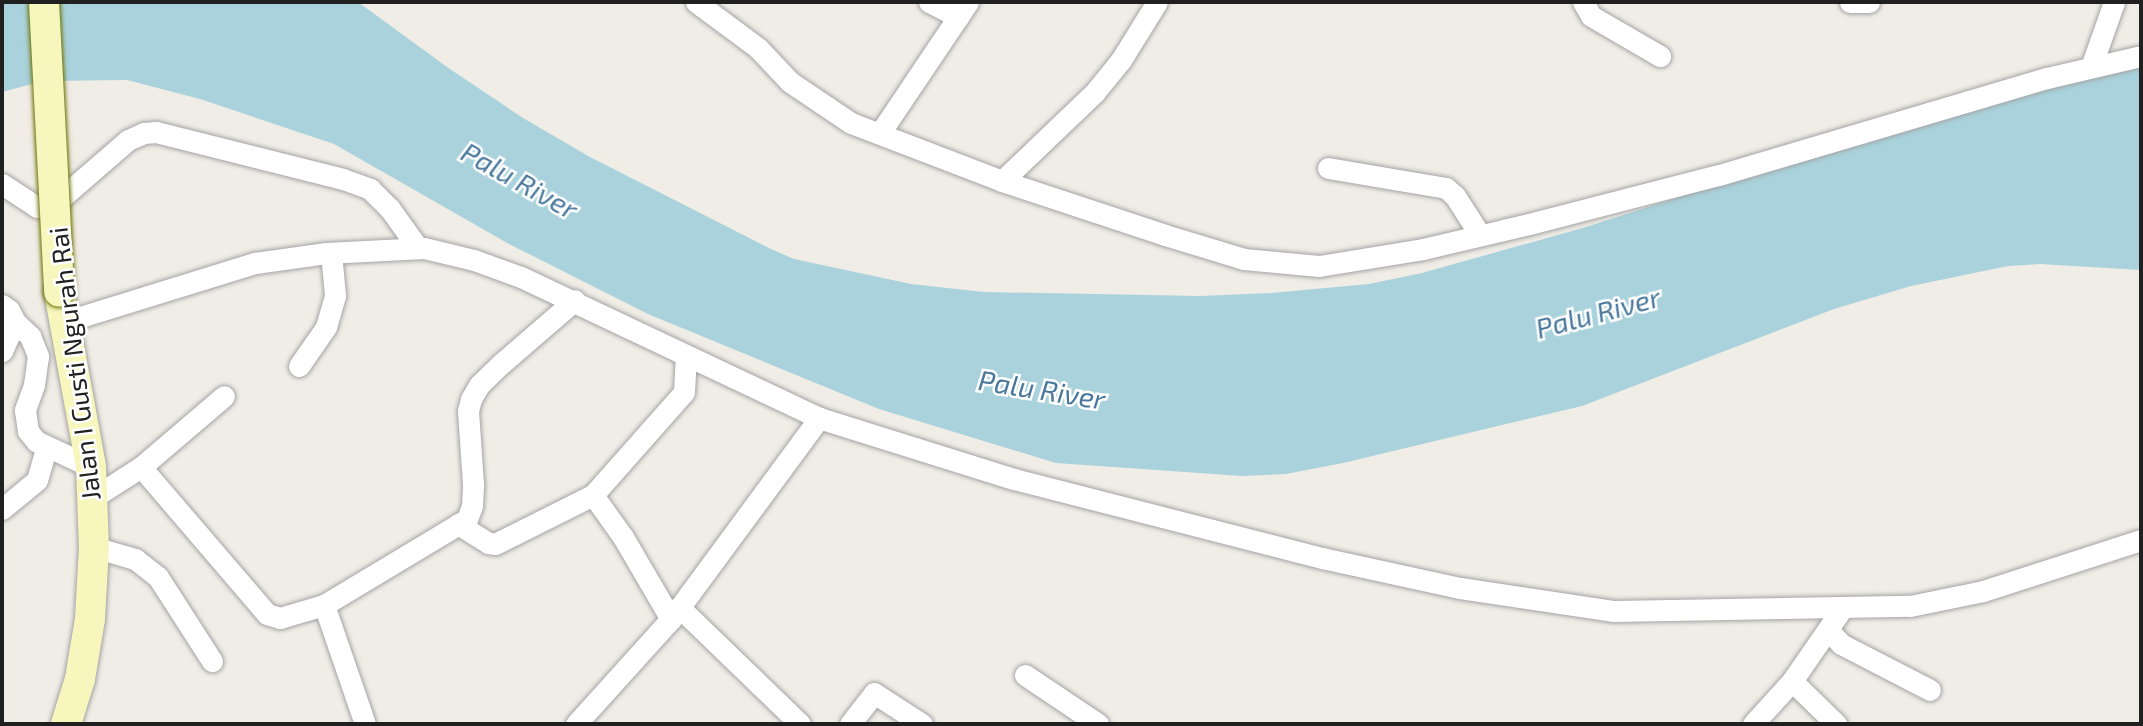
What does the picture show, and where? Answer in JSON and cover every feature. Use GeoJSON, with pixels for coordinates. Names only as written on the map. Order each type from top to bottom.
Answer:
{"type":"FeatureCollection","features":[{"type":"Feature","properties":{"kind":"main road","name":"Jalan I Gusti Ngurah Rai"},"geometry":{"type":"LineString","coordinates":[[44,2],[59,292],[91,467],[94,547],[90,619],[80,679],[66,724]]}},
{"type":"Feature","properties":{"kind":"street"},"geometry":{"type":"LineString","coordinates":[[696,2],[758,48],[790,82],[850,123],[1002,181],[1165,235],[1244,259],[1319,266],[1423,249],[1719,174],[2091,67],[2141,56]]}},
{"type":"Feature","properties":{"kind":"street"},"geometry":{"type":"LineString","coordinates":[[880,133],[963,9],[929,2]]}},
{"type":"Feature","properties":{"kind":"street"},"geometry":{"type":"LineString","coordinates":[[1002,181],[1095,92],[1121,60],[1157,2]]}},
{"type":"Feature","properties":{"kind":"street"},"geometry":{"type":"LineString","coordinates":[[1583,2],[1584,9],[1591,16],[1660,56]]}},
{"type":"Feature","properties":{"kind":"street"},"geometry":{"type":"LineString","coordinates":[[1850,2],[1869,2]]}},
{"type":"Feature","properties":{"kind":"street"},"geometry":{"type":"LineString","coordinates":[[2091,67],[2115,2]]}},
{"type":"Feature","properties":{"kind":"street"},"geometry":{"type":"LineString","coordinates":[[2,184],[37,207],[53,205],[128,140],[144,133],[156,132],[343,179],[370,189],[390,209],[418,248]]}},
{"type":"Feature","properties":{"kind":"street"},"geometry":{"type":"LineString","coordinates":[[1328,168],[1446,188],[1455,196],[1480,235]]}},
{"type":"Feature","properties":{"kind":"street"},"geometry":{"type":"LineString","coordinates":[[64,322],[255,263],[331,253],[418,248],[496,267],[575,300],[818,418],[1014,479],[1322,558],[1460,588],[1614,611],[1910,606],[1983,592],[2141,540]]}},
{"type":"Feature","properties":{"kind":"street"},"geometry":{"type":"LineString","coordinates":[[299,366],[326,327],[335,295],[331,253]]}},
{"type":"Feature","properties":{"kind":"street"},"geometry":{"type":"LineString","coordinates":[[141,467],[267,614],[280,618],[324,605],[467,519],[472,506],[468,411],[471,399],[495,370],[575,300]]}},
{"type":"Feature","properties":{"kind":"street"},"geometry":{"type":"LineString","coordinates":[[2,305],[30,336],[38,356],[25,422],[36,441],[91,467]]}},
{"type":"Feature","properties":{"kind":"street"},"geometry":{"type":"LineString","coordinates":[[2,351],[15,322]]}},
{"type":"Feature","properties":{"kind":"street"},"geometry":{"type":"LineString","coordinates":[[458,524],[488,543],[495,544],[593,495],[684,392],[686,356]]}},
{"type":"Feature","properties":{"kind":"street"},"geometry":{"type":"LineString","coordinates":[[91,499],[141,467],[224,396]]}},
{"type":"Feature","properties":{"kind":"street"},"geometry":{"type":"LineString","coordinates":[[576,724],[675,613],[818,418]]}},
{"type":"Feature","properties":{"kind":"street"},"geometry":{"type":"LineString","coordinates":[[2,509],[37,480],[47,446]]}},
{"type":"Feature","properties":{"kind":"street"},"geometry":{"type":"LineString","coordinates":[[593,495],[675,613],[800,724]]}},
{"type":"Feature","properties":{"kind":"street"},"geometry":{"type":"LineString","coordinates":[[94,547],[135,559],[158,577],[212,661]]}},
{"type":"Feature","properties":{"kind":"street"},"geometry":{"type":"LineString","coordinates":[[324,605],[365,724]]}},
{"type":"Feature","properties":{"kind":"street"},"geometry":{"type":"LineString","coordinates":[[1753,724],[1792,681],[1843,607]]}},
{"type":"Feature","properties":{"kind":"street"},"geometry":{"type":"LineString","coordinates":[[1829,631],[1841,644],[1930,690]]}},
{"type":"Feature","properties":{"kind":"street"},"geometry":{"type":"LineString","coordinates":[[1025,675],[1098,724]]}},
{"type":"Feature","properties":{"kind":"street"},"geometry":{"type":"LineString","coordinates":[[1792,681],[1836,724]]}},
{"type":"Feature","properties":{"kind":"street"},"geometry":{"type":"LineString","coordinates":[[850,724],[874,693],[922,724]]}},
{"type":"Feature","properties":{"kind":"water","name":"Palu River"},"geometry":{"type":"Polygon","coordinates":[[[2,2],[358,2],[523,118],[590,157],[771,249],[794,259],[911,284],[984,292],[1200,296],[1369,284],[1422,273],[1586,227],[1756,172],[2061,83],[2141,68],[2141,270],[2040,264],[2008,266],[1911,286],[1834,309],[1582,406],[1286,474],[1242,476],[1056,463],[879,409],[648,314],[509,244],[334,144],[200,99],[127,80],[43,81],[2,92],[2,2]]]}}]}
